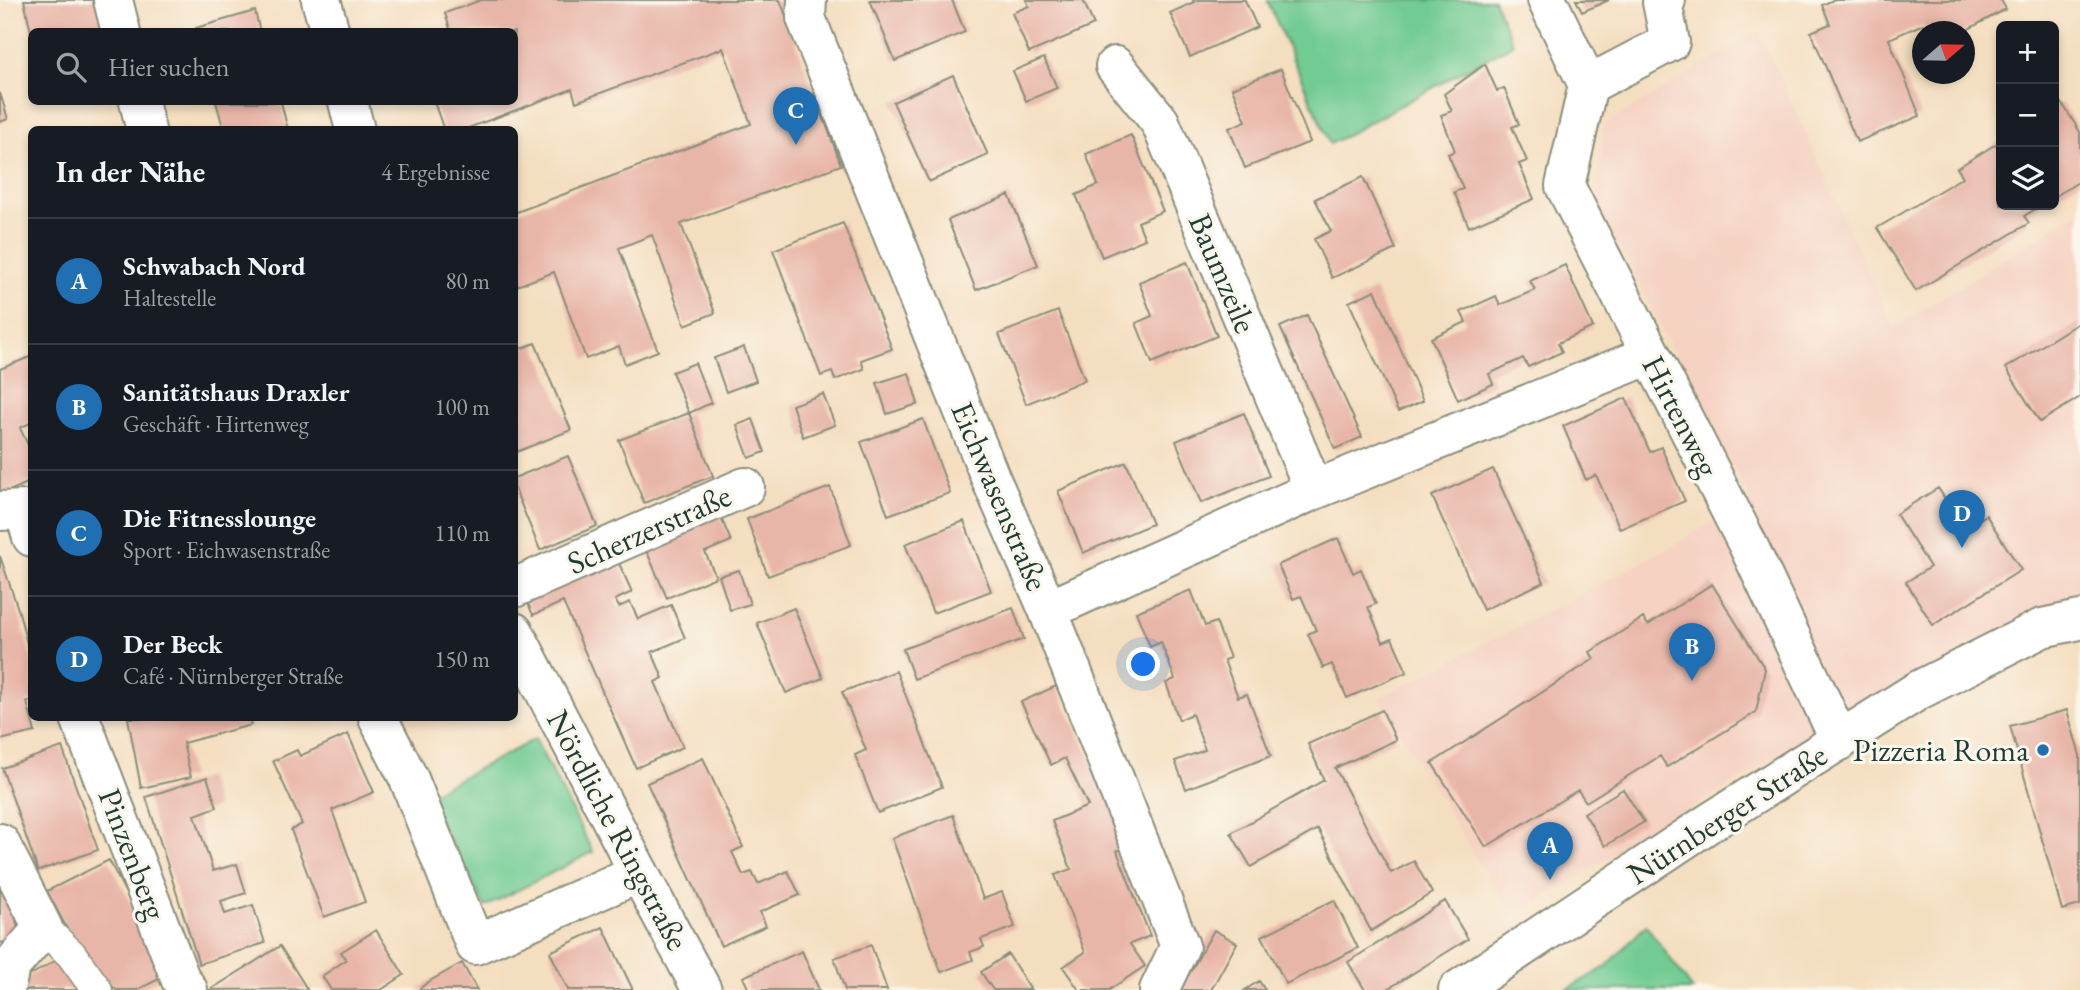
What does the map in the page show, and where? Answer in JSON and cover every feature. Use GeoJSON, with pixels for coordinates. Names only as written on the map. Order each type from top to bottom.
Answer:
{"type":"FeatureCollection","features":[{"type":"Feature","properties":{"kind":"street"},"geometry":{"type":"LineString","coordinates":[[113,0],[120,28]]}},
{"type":"Feature","properties":{"kind":"street"},"geometry":{"type":"LineString","coordinates":[[321,0],[329,28]]}},
{"type":"Feature","properties":{"kind":"street","name":"Eichwasenstraße"},"geometry":{"type":"LineString","coordinates":[[807,0],[806,18],[990,477],[1048,610],[1180,946],[1159,990]]}},
{"type":"Feature","properties":{"kind":"street"},"geometry":{"type":"LineString","coordinates":[[1547,0],[1588,85],[1670,42],[1662,2],[1666,0]]}},
{"type":"Feature","properties":{"kind":"street","name":"Baumzeile"},"geometry":{"type":"LineString","coordinates":[[1115,66],[1160,122],[1314,490]]}},
{"type":"Feature","properties":{"kind":"street","name":"Hirtenweg"},"geometry":{"type":"LineString","coordinates":[[1588,85],[1565,186],[1748,545],[1840,741]]}},
{"type":"Feature","properties":{"kind":"street"},"geometry":{"type":"LineString","coordinates":[[140,105],[145,126]]}},
{"type":"Feature","properties":{"kind":"street"},"geometry":{"type":"LineString","coordinates":[[349,105],[354,126]]}},
{"type":"Feature","properties":{"kind":"street"},"geometry":{"type":"LineString","coordinates":[[1048,610],[1314,490],[1650,355]]}},
{"type":"Feature","properties":{"kind":"street","name":"Scherzerstraße"},"geometry":{"type":"LineString","coordinates":[[518,586],[745,487]]}},
{"type":"Feature","properties":{"kind":"street","name":"Nürnberger Straße"},"geometry":{"type":"LineString","coordinates":[[1458,990],[1709,823],[1919,690],[2042,628],[2080,620]]}},
{"type":"Feature","properties":{"kind":"street","name":"Nördliche Ringstraße"},"geometry":{"type":"LineString","coordinates":[[518,640],[702,990]]}},
{"type":"Feature","properties":{"kind":"street","name":"Pinzenberg"},"geometry":{"type":"LineString","coordinates":[[81,721],[180,978],[188,990]]}},
{"type":"Feature","properties":{"kind":"street"},"geometry":{"type":"LineString","coordinates":[[380,721],[409,779],[475,946],[639,873]]}},
{"type":"Feature","properties":{"kind":"street"},"geometry":{"type":"LineString","coordinates":[[0,842],[43,928],[71,954],[97,990]]}},
{"type":"Feature","properties":{"kind":"street"},"geometry":{"type":"LineString","coordinates":[[5,990],[10,967],[43,928]]}},
{"type":"Feature","properties":{"kind":"shaded area"},"geometry":{"type":"Polygon","coordinates":[[[1759,31],[1894,328],[2080,211],[2080,594],[1826,727],[1512,917],[1379,698],[1660,553],[1750,501],[1596,203],[1603,126],[1759,31]]]}},
{"type":"Feature","properties":{"kind":"green space"},"geometry":{"type":"Polygon","coordinates":[[[1267,0],[1494,0],[1513,44],[1330,144],[1267,0]]]}},
{"type":"Feature","properties":{"kind":"green space"},"geometry":{"type":"Polygon","coordinates":[[[535,739],[593,852],[485,907],[426,796],[535,739]]]}},
{"type":"Feature","properties":{"kind":"green space"},"geometry":{"type":"Polygon","coordinates":[[[1646,925],[1693,990],[1566,990],[1607,966],[1646,925]]]}},
{"type":"Feature","properties":{"kind":"building"},"geometry":{"type":"Polygon","coordinates":[[[24,0],[101,0],[107,28],[30,28],[24,0]]]}},
{"type":"Feature","properties":{"kind":"building"},"geometry":{"type":"Polygon","coordinates":[[[481,0],[780,0],[841,165],[681,224],[715,313],[685,325],[652,235],[619,248],[658,351],[625,364],[619,346],[586,359],[554,272],[518,286],[518,211],[751,124],[723,48],[576,102],[572,89],[474,126],[443,126],[435,105],[518,105],[518,28],[450,28],[445,13],[481,0]]]}},
{"type":"Feature","properties":{"kind":"building"},"geometry":{"type":"Polygon","coordinates":[[[870,0],[952,0],[965,32],[895,61],[870,0]]]}},
{"type":"Feature","properties":{"kind":"building"},"geometry":{"type":"Polygon","coordinates":[[[1026,0],[1083,0],[1094,25],[1029,53],[1012,13],[1029,6],[1026,0]]]}},
{"type":"Feature","properties":{"kind":"building"},"geometry":{"type":"Polygon","coordinates":[[[1193,0],[1245,0],[1257,27],[1190,57],[1170,13],[1194,2],[1193,0]]]}},
{"type":"Feature","properties":{"kind":"building"},"geometry":{"type":"Polygon","coordinates":[[[1576,0],[1609,0],[1582,12],[1576,0]]]}},
{"type":"Feature","properties":{"kind":"building"},"geometry":{"type":"Polygon","coordinates":[[[1833,0],[2001,0],[2006,9],[1975,26],[1975,21],[1912,21],[1912,29],[1889,39],[1920,116],[1857,142],[1811,32],[1830,24],[1822,5],[1833,0]]]}},
{"type":"Feature","properties":{"kind":"building"},"geometry":{"type":"Polygon","coordinates":[[[255,11],[259,28],[196,28],[255,11]]]}},
{"type":"Feature","properties":{"kind":"building"},"geometry":{"type":"Polygon","coordinates":[[[1044,58],[1057,88],[1026,101],[1013,71],[1044,58]]]}},
{"type":"Feature","properties":{"kind":"building"},"geometry":{"type":"Polygon","coordinates":[[[1485,64],[1497,91],[1504,88],[1519,124],[1512,127],[1527,161],[1519,164],[1534,199],[1469,227],[1454,192],[1463,189],[1448,154],[1455,151],[1441,115],[1452,111],[1444,94],[1485,64]]]}},
{"type":"Feature","properties":{"kind":"building"},"geometry":{"type":"Polygon","coordinates":[[[1281,69],[1310,142],[1245,168],[1229,128],[1246,121],[1232,88],[1281,69]]]}},
{"type":"Feature","properties":{"kind":"building"},"geometry":{"type":"Polygon","coordinates":[[[953,75],[988,155],[929,182],[893,102],[953,75]]]}},
{"type":"Feature","properties":{"kind":"building"},"geometry":{"type":"Polygon","coordinates":[[[0,93],[8,119],[0,122],[0,93]]]}},
{"type":"Feature","properties":{"kind":"building"},"geometry":{"type":"Polygon","coordinates":[[[2062,103],[2080,132],[2080,181],[2059,194],[2059,147],[2059,105],[2062,103]]]}},
{"type":"Feature","properties":{"kind":"building"},"geometry":{"type":"Polygon","coordinates":[[[217,105],[282,105],[287,126],[223,126],[217,105]]]}},
{"type":"Feature","properties":{"kind":"building"},"geometry":{"type":"Polygon","coordinates":[[[1131,135],[1163,211],[1138,222],[1145,239],[1102,257],[1076,195],[1098,185],[1086,154],[1131,135]]]}},
{"type":"Feature","properties":{"kind":"building"},"geometry":{"type":"Polygon","coordinates":[[[1996,144],[1996,210],[2034,210],[2024,216],[2029,223],[1916,291],[1877,228],[1963,177],[1957,168],[1996,144]]]}},
{"type":"Feature","properties":{"kind":"building"},"geometry":{"type":"Polygon","coordinates":[[[1363,177],[1396,249],[1332,278],[1314,239],[1331,231],[1315,199],[1363,177]]]}},
{"type":"Feature","properties":{"kind":"building"},"geometry":{"type":"Polygon","coordinates":[[[1009,195],[1038,265],[976,290],[948,220],[1009,195]]]}},
{"type":"Feature","properties":{"kind":"building"},"geometry":{"type":"Polygon","coordinates":[[[843,223],[892,349],[861,360],[864,369],[835,380],[832,372],[821,376],[773,250],[843,223]]]}},
{"type":"Feature","properties":{"kind":"building"},"geometry":{"type":"Polygon","coordinates":[[[1187,262],[1217,336],[1152,363],[1136,323],[1152,316],[1139,282],[1187,262]]]}},
{"type":"Feature","properties":{"kind":"building"},"geometry":{"type":"Polygon","coordinates":[[[1565,265],[1593,327],[1558,343],[1562,352],[1528,367],[1523,358],[1489,374],[1493,384],[1458,400],[1431,338],[1466,322],[1461,312],[1496,296],[1500,305],[1535,290],[1530,281],[1565,265]]]}},
{"type":"Feature","properties":{"kind":"building"},"geometry":{"type":"Polygon","coordinates":[[[1375,290],[1423,401],[1398,412],[1349,302],[1375,290]]]}},
{"type":"Feature","properties":{"kind":"building"},"geometry":{"type":"Polygon","coordinates":[[[1058,311],[1085,380],[1026,404],[999,334],[1058,311]]]}},
{"type":"Feature","properties":{"kind":"building"},"geometry":{"type":"Polygon","coordinates":[[[1307,315],[1362,437],[1335,449],[1280,327],[1307,315]]]}},
{"type":"Feature","properties":{"kind":"building"},"geometry":{"type":"Polygon","coordinates":[[[2080,322],[2080,397],[2040,422],[2006,368],[2080,322]]]}},
{"type":"Feature","properties":{"kind":"building"},"geometry":{"type":"Polygon","coordinates":[[[535,343],[571,430],[518,451],[518,349],[535,343]]]}},
{"type":"Feature","properties":{"kind":"building"},"geometry":{"type":"Polygon","coordinates":[[[744,347],[756,381],[726,392],[714,358],[744,347]]]}},
{"type":"Feature","properties":{"kind":"building"},"geometry":{"type":"Polygon","coordinates":[[[28,358],[28,424],[20,428],[28,445],[28,483],[0,495],[0,369],[28,358]]]}},
{"type":"Feature","properties":{"kind":"building"},"geometry":{"type":"Polygon","coordinates":[[[695,363],[711,403],[689,413],[672,372],[695,363]]]}},
{"type":"Feature","properties":{"kind":"building"},"geometry":{"type":"Polygon","coordinates":[[[909,373],[918,404],[887,414],[877,383],[909,373]]]}},
{"type":"Feature","properties":{"kind":"building"},"geometry":{"type":"Polygon","coordinates":[[[823,394],[835,425],[803,437],[792,405],[823,394]]]}},
{"type":"Feature","properties":{"kind":"building"},"geometry":{"type":"Polygon","coordinates":[[[1626,398],[1650,452],[1661,447],[1685,501],[1620,529],[1596,475],[1586,480],[1563,426],[1626,398]]]}},
{"type":"Feature","properties":{"kind":"building"},"geometry":{"type":"Polygon","coordinates":[[[689,413],[713,476],[644,503],[619,440],[689,413]]]}},
{"type":"Feature","properties":{"kind":"building"},"geometry":{"type":"Polygon","coordinates":[[[1244,413],[1269,476],[1201,503],[1176,441],[1244,413]]]}},
{"type":"Feature","properties":{"kind":"building"},"geometry":{"type":"Polygon","coordinates":[[[753,419],[765,452],[749,458],[737,425],[753,419]]]}},
{"type":"Feature","properties":{"kind":"building"},"geometry":{"type":"Polygon","coordinates":[[[923,419],[950,493],[888,515],[861,442],[923,419]]]}},
{"type":"Feature","properties":{"kind":"building"},"geometry":{"type":"Polygon","coordinates":[[[568,456],[597,526],[540,550],[518,497],[518,476],[568,456]]]}},
{"type":"Feature","properties":{"kind":"building"},"geometry":{"type":"Polygon","coordinates":[[[1126,462],[1152,524],[1083,553],[1058,491],[1126,462]]]}},
{"type":"Feature","properties":{"kind":"building"},"geometry":{"type":"Polygon","coordinates":[[[1493,469],[1544,582],[1483,610],[1432,496],[1493,469]]]}},
{"type":"Feature","properties":{"kind":"building"},"geometry":{"type":"Polygon","coordinates":[[[830,487],[851,545],[768,576],[747,519],[830,487]]]}},
{"type":"Feature","properties":{"kind":"building"},"geometry":{"type":"Polygon","coordinates":[[[1938,488],[1965,529],[1986,515],[2021,570],[1933,625],[1906,582],[1930,567],[1896,514],[1938,488]]]}},
{"type":"Feature","properties":{"kind":"building"},"geometry":{"type":"Polygon","coordinates":[[[718,511],[731,541],[705,552],[716,577],[667,598],[643,543],[718,511]]]}},
{"type":"Feature","properties":{"kind":"building"},"geometry":{"type":"Polygon","coordinates":[[[964,521],[991,591],[933,613],[905,544],[964,521]]]}},
{"type":"Feature","properties":{"kind":"building"},"geometry":{"type":"Polygon","coordinates":[[[1338,538],[1353,573],[1361,569],[1376,604],[1368,607],[1383,642],[1392,638],[1407,672],[1347,698],[1332,664],[1323,668],[1308,634],[1316,630],[1301,596],[1293,599],[1278,565],[1338,538]]]}},
{"type":"Feature","properties":{"kind":"building"},"geometry":{"type":"Polygon","coordinates":[[[0,556],[28,648],[28,721],[32,721],[35,732],[0,740],[0,556]]]}},
{"type":"Feature","properties":{"kind":"building"},"geometry":{"type":"Polygon","coordinates":[[[617,559],[632,592],[615,600],[619,607],[630,602],[638,619],[671,605],[685,638],[652,652],[663,678],[655,682],[683,747],[636,768],[563,602],[533,615],[526,599],[617,559]]]}},
{"type":"Feature","properties":{"kind":"building"},"geometry":{"type":"Polygon","coordinates":[[[739,570],[750,604],[730,610],[719,576],[739,570]]]}},
{"type":"Feature","properties":{"kind":"building"},"geometry":{"type":"Polygon","coordinates":[[[1712,584],[1765,669],[1756,712],[1667,767],[1660,756],[1586,802],[1578,790],[1486,847],[1432,763],[1594,659],[1590,652],[1643,618],[1648,625],[1712,584]]]}},
{"type":"Feature","properties":{"kind":"building"},"geometry":{"type":"Polygon","coordinates":[[[1191,590],[1205,626],[1216,622],[1230,658],[1224,660],[1238,697],[1247,694],[1271,756],[1186,789],[1175,761],[1205,750],[1192,714],[1179,720],[1166,683],[1175,679],[1161,642],[1150,647],[1136,612],[1191,590]]]}},
{"type":"Feature","properties":{"kind":"building"},"geometry":{"type":"Polygon","coordinates":[[[794,608],[823,678],[786,693],[757,623],[794,608]]]}},
{"type":"Feature","properties":{"kind":"building"},"geometry":{"type":"Polygon","coordinates":[[[1013,608],[1024,639],[914,679],[903,649],[1013,608]]]}},
{"type":"Feature","properties":{"kind":"building"},"geometry":{"type":"Polygon","coordinates":[[[896,671],[942,787],[878,813],[855,755],[866,750],[842,692],[896,671]]]}},
{"type":"Feature","properties":{"kind":"building"},"geometry":{"type":"Polygon","coordinates":[[[1056,686],[1128,845],[1117,851],[1150,936],[1130,944],[1145,966],[1109,990],[1079,990],[1063,967],[1085,952],[1055,875],[1071,869],[1052,821],[1088,806],[1065,758],[1051,765],[1021,702],[1056,686]]]}},
{"type":"Feature","properties":{"kind":"building"},"geometry":{"type":"Polygon","coordinates":[[[1382,710],[1396,740],[1335,768],[1391,873],[1414,861],[1432,893],[1371,931],[1318,829],[1251,867],[1231,833],[1324,780],[1308,744],[1382,710]]]}},
{"type":"Feature","properties":{"kind":"building"},"geometry":{"type":"Polygon","coordinates":[[[2067,710],[2080,756],[2080,905],[2062,910],[2010,726],[2067,710]]]}},
{"type":"Feature","properties":{"kind":"building"},"geometry":{"type":"Polygon","coordinates":[[[129,721],[250,721],[251,725],[183,743],[191,777],[141,788],[129,721]]]}},
{"type":"Feature","properties":{"kind":"building"},"geometry":{"type":"Polygon","coordinates":[[[348,734],[374,792],[332,810],[365,902],[324,917],[291,830],[302,824],[273,761],[297,750],[300,756],[348,734]]]}},
{"type":"Feature","properties":{"kind":"building"},"geometry":{"type":"Polygon","coordinates":[[[62,747],[98,850],[38,871],[2,768],[62,747]]]}},
{"type":"Feature","properties":{"kind":"building"},"geometry":{"type":"Polygon","coordinates":[[[703,758],[743,847],[732,852],[743,875],[752,872],[758,884],[788,871],[800,895],[760,912],[766,926],[721,946],[647,783],[703,758]]]}},
{"type":"Feature","properties":{"kind":"building"},"geometry":{"type":"Polygon","coordinates":[[[207,777],[217,807],[195,815],[213,871],[237,864],[246,893],[221,901],[225,914],[253,905],[265,943],[199,964],[146,797],[207,777]]]}},
{"type":"Feature","properties":{"kind":"building"},"geometry":{"type":"Polygon","coordinates":[[[1623,789],[1644,822],[1605,846],[1584,813],[1623,789]]]}},
{"type":"Feature","properties":{"kind":"building"},"geometry":{"type":"Polygon","coordinates":[[[953,815],[983,899],[1002,892],[1015,927],[981,939],[984,947],[970,952],[973,960],[941,972],[892,838],[953,815]]]}},
{"type":"Feature","properties":{"kind":"building"},"geometry":{"type":"Polygon","coordinates":[[[109,860],[167,975],[137,990],[116,990],[81,955],[47,891],[109,860]]]}},
{"type":"Feature","properties":{"kind":"building"},"geometry":{"type":"Polygon","coordinates":[[[6,871],[20,939],[0,943],[0,872],[6,871]]]}},
{"type":"Feature","properties":{"kind":"building"},"geometry":{"type":"Polygon","coordinates":[[[1334,900],[1358,948],[1286,984],[1262,936],[1334,900]]]}},
{"type":"Feature","properties":{"kind":"building"},"geometry":{"type":"Polygon","coordinates":[[[1445,901],[1468,939],[1386,990],[1365,990],[1348,962],[1445,901]]]}},
{"type":"Feature","properties":{"kind":"building"},"geometry":{"type":"Polygon","coordinates":[[[603,927],[633,990],[568,990],[550,952],[603,927]]]}},
{"type":"Feature","properties":{"kind":"building"},"geometry":{"type":"Polygon","coordinates":[[[376,930],[404,975],[381,990],[331,990],[322,976],[346,960],[341,952],[376,930]]]}},
{"type":"Feature","properties":{"kind":"building"},"geometry":{"type":"Polygon","coordinates":[[[1214,930],[1237,943],[1211,990],[1180,990],[1214,930]]]}},
{"type":"Feature","properties":{"kind":"building"},"geometry":{"type":"Polygon","coordinates":[[[871,945],[887,990],[845,990],[834,958],[871,945]]]}},
{"type":"Feature","properties":{"kind":"building"},"geometry":{"type":"Polygon","coordinates":[[[280,946],[307,989],[210,990],[280,946]]]}},
{"type":"Feature","properties":{"kind":"building"},"geometry":{"type":"Polygon","coordinates":[[[802,951],[819,990],[749,990],[743,977],[802,951]]]}},
{"type":"Feature","properties":{"kind":"building"},"geometry":{"type":"Polygon","coordinates":[[[1008,954],[1031,990],[993,990],[981,972],[1008,954]]]}},
{"type":"Feature","properties":{"kind":"building"},"geometry":{"type":"Polygon","coordinates":[[[65,955],[85,990],[21,990],[17,983],[65,955]]]}},
{"type":"Feature","properties":{"kind":"building"},"geometry":{"type":"Polygon","coordinates":[[[462,963],[477,990],[418,990],[428,982],[462,963]]]}},
{"type":"Feature","properties":{"kind":"building"},"geometry":{"type":"Polygon","coordinates":[[[1259,981],[1265,990],[1245,990],[1259,981]]]}},
{"type":"Feature","properties":{"kind":"place","name":"Die Fitnesslounge"},"geometry":{"type":"Point","coordinates":[796,145]}},
{"type":"Feature","properties":{"kind":"place","name":"Der Beck"},"geometry":{"type":"Point","coordinates":[1962,548]}},
{"type":"Feature","properties":{"kind":"place","name":"Sanitätshaus Draxler"},"geometry":{"type":"Point","coordinates":[1692,681]}},
{"type":"Feature","properties":{"kind":"place","name":"Pizzeria Roma"},"geometry":{"type":"Point","coordinates":[2043,750]}},
{"type":"Feature","properties":{"kind":"place","name":"Schwabach Nord"},"geometry":{"type":"Point","coordinates":[1550,880]}}]}
